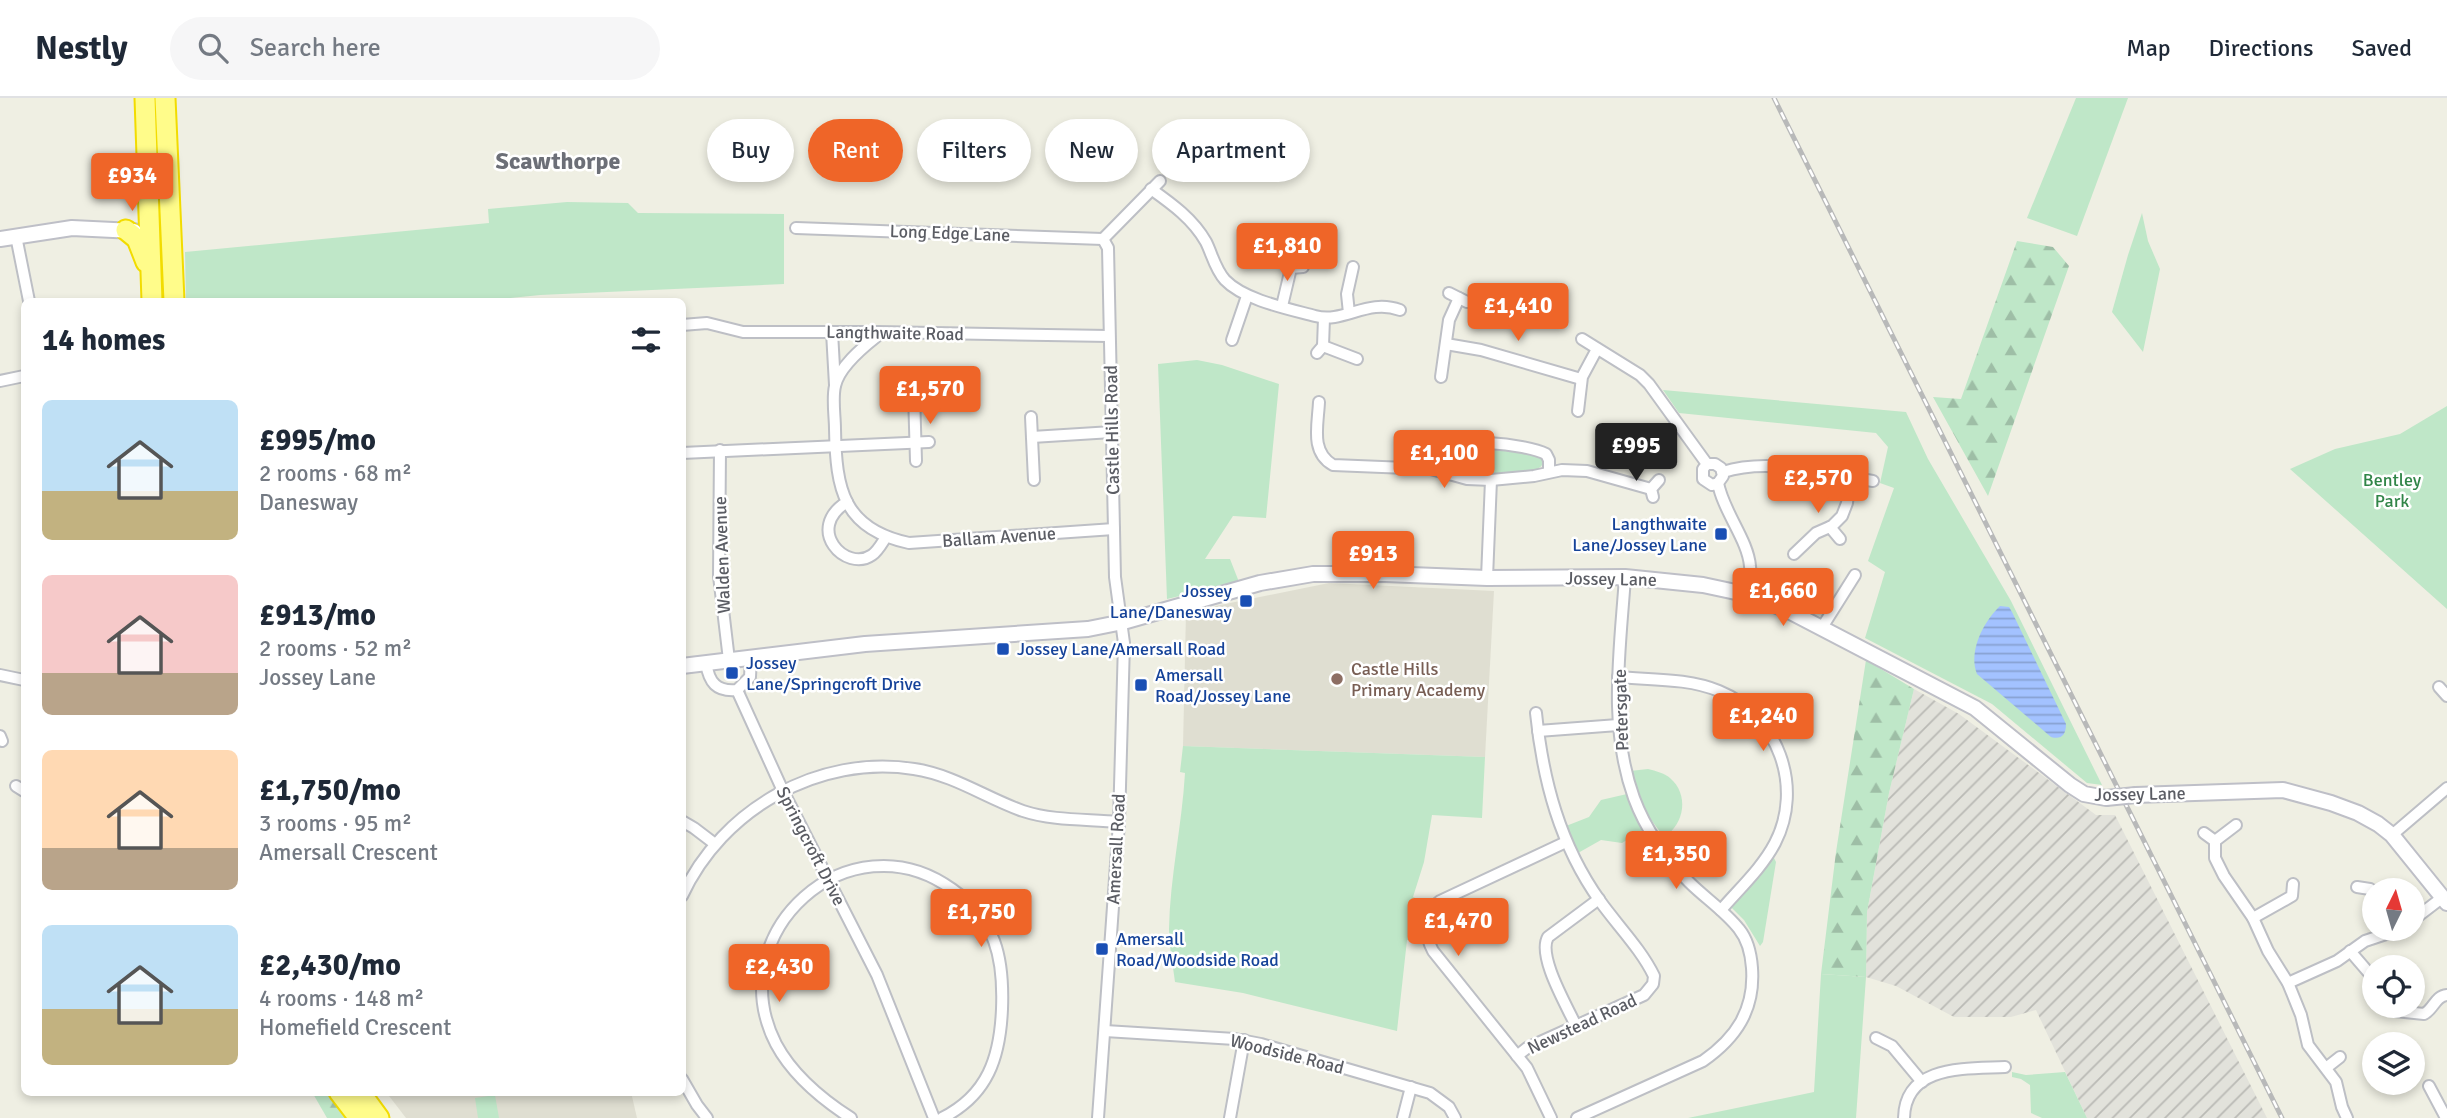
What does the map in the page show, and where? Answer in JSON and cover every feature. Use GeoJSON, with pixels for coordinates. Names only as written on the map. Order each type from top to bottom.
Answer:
{"type":"FeatureCollection","features":[{"type":"Feature","properties":{"kind":"highway"},"geometry":{"type":"LineString","coordinates":[[145,98],[152,184],[160,222],[158,227],[149,232],[152,298]]}},
{"type":"Feature","properties":{"kind":"highway"},"geometry":{"type":"LineString","coordinates":[[152,184],[164,98]]}},
{"type":"Feature","properties":{"kind":"highway"},"geometry":{"type":"LineString","coordinates":[[164,98],[174,298]]}},
{"type":"Feature","properties":{"kind":"highway"},"geometry":{"type":"LineString","coordinates":[[119,229],[137,239],[150,273]]}},
{"type":"Feature","properties":{"kind":"highway"},"geometry":{"type":"LineString","coordinates":[[342,1096],[359,1118]]}},
{"type":"Feature","properties":{"kind":"highway"},"geometry":{"type":"LineString","coordinates":[[363,1096],[379,1118]]}},
{"type":"Feature","properties":{"kind":"street"},"geometry":{"type":"LineString","coordinates":[[1103,239],[1159,182]]}},
{"type":"Feature","properties":{"kind":"street"},"geometry":{"type":"LineString","coordinates":[[119,229],[133,223],[142,215],[152,184]]}},
{"type":"Feature","properties":{"kind":"street"},"geometry":{"type":"LineString","coordinates":[[1151,190],[1174,205],[1196,227],[1226,282],[1247,296],[1324,318],[1380,305],[1400,310]]}},
{"type":"Feature","properties":{"kind":"street"},"geometry":{"type":"LineString","coordinates":[[0,239],[72,228],[149,232]]}},
{"type":"Feature","properties":{"kind":"street","name":"Long Edge Lane"},"geometry":{"type":"LineString","coordinates":[[796,228],[1103,239]]}},
{"type":"Feature","properties":{"kind":"street"},"geometry":{"type":"LineString","coordinates":[[16,236],[28,298]]}},
{"type":"Feature","properties":{"kind":"street","name":"Castle Hills Road"},"geometry":{"type":"LineString","coordinates":[[1103,239],[1108,248],[1115,578],[1123,622]]}},
{"type":"Feature","properties":{"kind":"street"},"geometry":{"type":"LineString","coordinates":[[1281,261],[1291,268],[1303,267]]}},
{"type":"Feature","properties":{"kind":"street"},"geometry":{"type":"LineString","coordinates":[[1349,313],[1347,293],[1353,267]]}},
{"type":"Feature","properties":{"kind":"street"},"geometry":{"type":"LineString","coordinates":[[1282,306],[1291,268]]}},
{"type":"Feature","properties":{"kind":"street"},"geometry":{"type":"LineString","coordinates":[[1232,340],[1247,296]]}},
{"type":"Feature","properties":{"kind":"street"},"geometry":{"type":"LineString","coordinates":[[1441,377],[1449,320],[1458,298]]}},
{"type":"Feature","properties":{"kind":"street"},"geometry":{"type":"LineString","coordinates":[[1324,318],[1320,350],[1357,359]]}},
{"type":"Feature","properties":{"kind":"street","name":"Langthwaite Road"},"geometry":{"type":"LineString","coordinates":[[686,325],[707,323],[743,332],[1109,336]]}},
{"type":"Feature","properties":{"kind":"street","name":"Ballam Avenue"},"geometry":{"type":"LineString","coordinates":[[832,332],[838,478],[847,502],[864,523],[886,537],[909,543],[1114,529]]}},
{"type":"Feature","properties":{"kind":"street"},"geometry":{"type":"LineString","coordinates":[[835,385],[856,353],[876,337],[877,332]]}},
{"type":"Feature","properties":{"kind":"street"},"geometry":{"type":"LineString","coordinates":[[1582,339],[1640,375],[1707,464]]}},
{"type":"Feature","properties":{"kind":"street"},"geometry":{"type":"LineString","coordinates":[[1446,345],[1481,350],[1581,379]]}},
{"type":"Feature","properties":{"kind":"street"},"geometry":{"type":"LineString","coordinates":[[1578,411],[1581,379],[1598,349]]}},
{"type":"Feature","properties":{"kind":"street"},"geometry":{"type":"LineString","coordinates":[[0,381],[21,377]]}},
{"type":"Feature","properties":{"kind":"street"},"geometry":{"type":"LineString","coordinates":[[914,393],[916,461]]}},
{"type":"Feature","properties":{"kind":"street"},"geometry":{"type":"LineString","coordinates":[[1319,402],[1319,450],[1326,461],[1341,467],[1431,469],[1467,479],[1491,480],[1549,472],[1587,471],[1654,489]]}},
{"type":"Feature","properties":{"kind":"street"},"geometry":{"type":"LineString","coordinates":[[1031,417],[1034,480]]}},
{"type":"Feature","properties":{"kind":"street"},"geometry":{"type":"LineString","coordinates":[[1032,437],[1112,432]]}},
{"type":"Feature","properties":{"kind":"street"},"geometry":{"type":"LineString","coordinates":[[686,453],[929,442]]}},
{"type":"Feature","properties":{"kind":"street"},"geometry":{"type":"LineString","coordinates":[[1431,469],[1433,456],[1438,450],[1468,444],[1506,443],[1546,454],[1549,472]]}},
{"type":"Feature","properties":{"kind":"street","name":"Walden Avenue"},"geometry":{"type":"LineString","coordinates":[[720,450],[719,576],[729,660]]}},
{"type":"Feature","properties":{"kind":"street"},"geometry":{"type":"LineString","coordinates":[[1707,464],[1703,469],[1703,479],[1712,485],[1735,468],[1764,465],[1873,481]]}},
{"type":"Feature","properties":{"kind":"street"},"geometry":{"type":"LineString","coordinates":[[1707,464],[1715,464],[1731,519],[1749,555],[1750,574],[1745,594]]}},
{"type":"Feature","properties":{"kind":"street"},"geometry":{"type":"LineString","coordinates":[[1794,554],[1816,533],[1838,521],[1845,510],[1850,478]]}},
{"type":"Feature","properties":{"kind":"street"},"geometry":{"type":"LineString","coordinates":[[1487,578],[1491,480]]}},
{"type":"Feature","properties":{"kind":"street"},"geometry":{"type":"LineString","coordinates":[[847,502],[832,513],[828,524],[829,536],[836,548],[846,556],[863,559],[875,553],[886,537]]}},
{"type":"Feature","properties":{"kind":"street"},"geometry":{"type":"LineString","coordinates":[[1830,527],[1840,539]]}},
{"type":"Feature","properties":{"kind":"street","name":"Jossey Lane"},"geometry":{"type":"LineString","coordinates":[[686,666],[865,644],[1088,629],[1123,622],[1289,576],[1385,574],[1487,578],[1625,578],[1703,585],[1745,594],[1785,609],[1975,708],[2084,794],[2106,798],[2283,790],[2358,813],[2392,835],[2445,900]]}},
{"type":"Feature","properties":{"kind":"street"},"geometry":{"type":"LineString","coordinates":[[1821,629],[1856,575]]}},
{"type":"Feature","properties":{"kind":"street","name":"Petersgate"},"geometry":{"type":"LineString","coordinates":[[1577,1118],[1703,1061],[1728,1042],[1743,1022],[1752,993],[1752,960],[1747,941],[1721,910],[1670,861],[1634,800],[1626,773],[1618,725],[1618,677],[1625,578]]}},
{"type":"Feature","properties":{"kind":"street","name":"Amersall Road"},"geometry":{"type":"LineString","coordinates":[[1098,1118],[1119,822],[1125,643],[1123,622]]}},
{"type":"Feature","properties":{"kind":"street"},"geometry":{"type":"LineString","coordinates":[[706,663],[709,679],[714,685],[720,689],[737,690],[750,677],[751,656]]}},
{"type":"Feature","properties":{"kind":"street"},"geometry":{"type":"LineString","coordinates":[[0,675],[21,679]]}},
{"type":"Feature","properties":{"kind":"street"},"geometry":{"type":"LineString","coordinates":[[1618,677],[1696,684],[1719,691],[1743,704],[1763,723],[1781,755],[1787,793],[1780,830],[1767,856],[1721,910]]}},
{"type":"Feature","properties":{"kind":"street"},"geometry":{"type":"LineString","coordinates":[[2439,687],[2447,695]]}},
{"type":"Feature","properties":{"kind":"street","name":"Springcroft Drive"},"geometry":{"type":"LineString","coordinates":[[737,690],[783,791],[877,975],[934,1118]]}},
{"type":"Feature","properties":{"kind":"street","name":"Newstead Road"},"geometry":{"type":"LineString","coordinates":[[1517,1056],[1527,1048],[1644,995],[1653,984],[1654,976],[1599,899],[1566,842],[1543,771],[1536,713]]}},
{"type":"Feature","properties":{"kind":"street"},"geometry":{"type":"LineString","coordinates":[[1538,731],[1618,725]]}},
{"type":"Feature","properties":{"kind":"street"},"geometry":{"type":"LineString","coordinates":[[686,889],[715,844],[754,808],[802,782],[865,767],[914,769],[954,779],[1021,810],[1038,815],[1119,822]]}},
{"type":"Feature","properties":{"kind":"street"},"geometry":{"type":"LineString","coordinates":[[2392,835],[2447,788]]}},
{"type":"Feature","properties":{"kind":"street"},"geometry":{"type":"LineString","coordinates":[[686,823],[715,844]]}},
{"type":"Feature","properties":{"kind":"street"},"geometry":{"type":"LineString","coordinates":[[2215,841],[2236,825]]}},
{"type":"Feature","properties":{"kind":"street"},"geometry":{"type":"LineString","coordinates":[[2204,833],[2215,841]]}},
{"type":"Feature","properties":{"kind":"street"},"geometry":{"type":"LineString","coordinates":[[2215,841],[2215,858],[2253,918],[2268,951],[2288,983],[2301,1015],[2308,1045],[2336,1082],[2347,1118]]}},
{"type":"Feature","properties":{"kind":"street"},"geometry":{"type":"LineString","coordinates":[[1551,1118],[1527,1068],[1433,951],[1427,940],[1426,927],[1433,906],[1440,901],[1566,842]]}},
{"type":"Feature","properties":{"kind":"street"},"geometry":{"type":"LineString","coordinates":[[851,1118],[828,1102],[783,1057],[769,1027],[763,1001],[764,965],[781,922],[806,894],[854,869],[868,867],[901,868],[930,876],[946,884],[982,918],[998,950],[1003,982],[997,1055],[980,1088],[955,1112],[942,1118]]}},
{"type":"Feature","properties":{"kind":"street"},"geometry":{"type":"LineString","coordinates":[[2253,918],[2296,899],[2293,884]]}},
{"type":"Feature","properties":{"kind":"street"},"geometry":{"type":"LineString","coordinates":[[2357,887],[2362,887]]}},
{"type":"Feature","properties":{"kind":"street"},"geometry":{"type":"LineString","coordinates":[[1576,1026],[1546,959],[1545,943],[1548,937],[1599,899]]}},
{"type":"Feature","properties":{"kind":"street"},"geometry":{"type":"LineString","coordinates":[[2426,912],[2445,900]]}},
{"type":"Feature","properties":{"kind":"street"},"geometry":{"type":"LineString","coordinates":[[2288,983],[2337,961],[2364,942]]}},
{"type":"Feature","properties":{"kind":"street"},"geometry":{"type":"LineString","coordinates":[[2350,951],[2362,965]]}},
{"type":"Feature","properties":{"kind":"street"},"geometry":{"type":"LineString","coordinates":[[2425,1014],[2436,1000],[2447,995]]}},
{"type":"Feature","properties":{"kind":"street","name":"Woodside Road"},"geometry":{"type":"LineString","coordinates":[[1105,1031],[1244,1040],[1411,1087],[1440,1099],[1449,1107],[1455,1118]]}},
{"type":"Feature","properties":{"kind":"street"},"geometry":{"type":"LineString","coordinates":[[1876,1038],[1892,1046],[1922,1082]]}},
{"type":"Feature","properties":{"kind":"street"},"geometry":{"type":"LineString","coordinates":[[1230,1118],[1244,1040]]}},
{"type":"Feature","properties":{"kind":"street"},"geometry":{"type":"LineString","coordinates":[[2326,1068],[2340,1057]]}},
{"type":"Feature","properties":{"kind":"street"},"geometry":{"type":"LineString","coordinates":[[1904,1118],[1905,1104],[1912,1093],[1934,1073],[2005,1067]]}},
{"type":"Feature","properties":{"kind":"street"},"geometry":{"type":"LineString","coordinates":[[686,1086],[707,1118]]}},
{"type":"Feature","properties":{"kind":"street"},"geometry":{"type":"LineString","coordinates":[[2429,1086],[2446,1118]]}},
{"type":"Feature","properties":{"kind":"street"},"geometry":{"type":"LineString","coordinates":[[1403,1118],[1411,1087]]}},
{"type":"Feature","properties":{"kind":"shaded area","name":"Castle Hills Primary Academy"},"geometry":{"type":"Polygon","coordinates":[[[1329,583],[1494,591],[1485,757],[1183,746],[1186,612],[1329,583]]]}},
{"type":"Feature","properties":{"kind":"shaded area"},"geometry":{"type":"Polygon","coordinates":[[[1914,689],[1959,714],[2096,815],[2115,815],[2267,1118],[2087,1118],[2036,1010],[2011,1017],[1954,1017],[1896,986],[1866,977],[1867,912],[1889,793],[1914,689]]]}},
{"type":"Feature","properties":{"kind":"shaded area"},"geometry":{"type":"Polygon","coordinates":[[[389,1096],[632,1096],[637,1118],[406,1118],[389,1096]]]}},
{"type":"Feature","properties":{"kind":"green space"},"geometry":{"type":"Polygon","coordinates":[[[2076,98],[2128,98],[2077,236],[2027,218],[2076,98]]]}},
{"type":"Feature","properties":{"kind":"green space"},"geometry":{"type":"Polygon","coordinates":[[[567,202],[628,203],[638,213],[784,214],[784,284],[510,298],[186,298],[185,252],[489,223],[488,209],[567,202]]]}},
{"type":"Feature","properties":{"kind":"green space"},"geometry":{"type":"Polygon","coordinates":[[[2142,213],[2148,241],[2160,269],[2143,352],[2112,312],[2142,213]]]}},
{"type":"Feature","properties":{"kind":"green space"},"geometry":{"type":"Polygon","coordinates":[[[2017,241],[2053,247],[2069,266],[1988,496],[1933,397],[1961,399],[2017,241]]]}},
{"type":"Feature","properties":{"kind":"green space"},"geometry":{"type":"Polygon","coordinates":[[[1197,360],[1222,365],[1279,384],[1266,518],[1233,516],[1205,559],[1230,559],[1239,582],[1167,599],[1158,364],[1197,360]]]}},
{"type":"Feature","properties":{"kind":"green space"},"geometry":{"type":"Polygon","coordinates":[[[1663,390],[1906,412],[1928,459],[2011,601],[2102,785],[2087,783],[1992,704],[1865,638],[1885,572],[1868,561],[1894,488],[1880,483],[1888,447],[1876,433],[1679,413],[1663,390]]]}},
{"type":"Feature","properties":{"kind":"green space","name":"Bentley Park"},"geometry":{"type":"Polygon","coordinates":[[[2447,406],[2447,609],[2290,469],[2335,449],[2400,434],[2447,406]]]}},
{"type":"Feature","properties":{"kind":"green space"},"geometry":{"type":"Polygon","coordinates":[[[1510,446],[1545,458],[1540,467],[1530,472],[1498,475],[1439,466],[1436,455],[1465,447],[1510,446]]]}},
{"type":"Feature","properties":{"kind":"green space"},"geometry":{"type":"Polygon","coordinates":[[[1866,660],[1914,689],[1889,793],[1867,912],[1866,977],[1821,974],[1836,852],[1866,660]]]}},
{"type":"Feature","properties":{"kind":"green space"},"geometry":{"type":"Polygon","coordinates":[[[1183,746],[1485,757],[1482,818],[1432,815],[1424,862],[1413,897],[1425,902],[1419,920],[1420,941],[1407,940],[1397,1031],[1243,993],[1175,982],[1169,929],[1185,773],[1180,772],[1183,746]]]}},
{"type":"Feature","properties":{"kind":"green space"},"geometry":{"type":"Polygon","coordinates":[[[1648,769],[1670,778],[1682,800],[1680,817],[1664,837],[1643,809],[1630,771],[1648,769]]]}},
{"type":"Feature","properties":{"kind":"green space"},"geometry":{"type":"Polygon","coordinates":[[[1627,794],[1644,829],[1622,843],[1601,840],[1578,853],[1566,826],[1589,817],[1601,800],[1627,794]]]}},
{"type":"Feature","properties":{"kind":"green space"},"geometry":{"type":"Polygon","coordinates":[[[1773,856],[1776,862],[1763,942],[1760,946],[1744,920],[1731,907],[1773,856]]]}},
{"type":"Feature","properties":{"kind":"green space"},"geometry":{"type":"Polygon","coordinates":[[[1821,974],[1866,977],[1856,1118],[1688,1118],[1814,1092],[1821,974]]]}},
{"type":"Feature","properties":{"kind":"green space"},"geometry":{"type":"Polygon","coordinates":[[[2012,1072],[2026,1075],[2065,1072],[2087,1118],[2042,1118],[2031,1113],[2030,1085],[2012,1077],[2012,1072]]]}},
{"type":"Feature","properties":{"kind":"green space"},"geometry":{"type":"Polygon","coordinates":[[[314,1096],[331,1096],[345,1118],[327,1118],[314,1096]]]}},
{"type":"Feature","properties":{"kind":"green space"},"geometry":{"type":"Polygon","coordinates":[[[495,1096],[499,1118],[478,1118],[475,1098],[495,1096]]]}},
{"type":"Feature","properties":{"kind":"water"},"geometry":{"type":"Polygon","coordinates":[[[2000,606],[2009,607],[2012,612],[2066,724],[2064,734],[2060,737],[2051,737],[1977,674],[1974,656],[1979,638],[1988,620],[2000,606]]]}},
{"type":"Feature","properties":{"kind":"railway"},"geometry":{"type":"LineString","coordinates":[[1774,98],[2282,1118]]}},
{"type":"Feature","properties":{"kind":"place","name":"Langthwaite Lane/Jossey Lane"},"geometry":{"type":"Point","coordinates":[1721,534]}},
{"type":"Feature","properties":{"kind":"place","name":"Jossey Lane/Danesway"},"geometry":{"type":"Point","coordinates":[1246,601]}},
{"type":"Feature","properties":{"kind":"place","name":"Jossey Lane/Amersall Road"},"geometry":{"type":"Point","coordinates":[1003,649]}},
{"type":"Feature","properties":{"kind":"place","name":"Jossey Lane/Springcroft Drive"},"geometry":{"type":"Point","coordinates":[732,673]}},
{"type":"Feature","properties":{"kind":"place","name":"Castle Hills Primary Academy"},"geometry":{"type":"Point","coordinates":[1337,679]}},
{"type":"Feature","properties":{"kind":"place","name":"Amersall Road/Jossey Lane"},"geometry":{"type":"Point","coordinates":[1141,685]}},
{"type":"Feature","properties":{"kind":"place","name":"Amersall Road/Woodside Road"},"geometry":{"type":"Point","coordinates":[1102,949]}},
{"type":"Feature","properties":{"kind":"district","name":"Scawthorpe"},"geometry":{"type":"Point","coordinates":[558,161]}}]}
